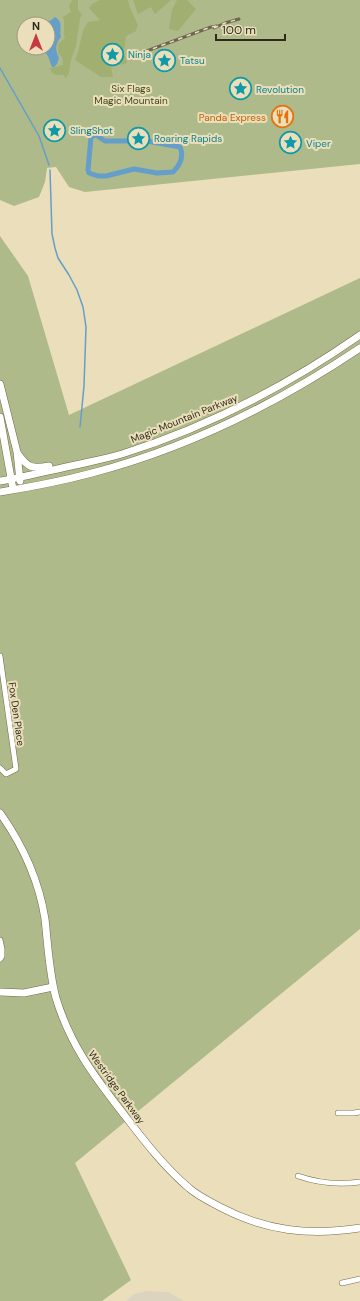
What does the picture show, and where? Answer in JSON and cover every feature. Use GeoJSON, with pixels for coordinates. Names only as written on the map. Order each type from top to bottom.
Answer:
{"type":"FeatureCollection","features":[{"type":"Feature","properties":{"kind":"main road","name":"Magic Mountain Parkway"},"geometry":{"type":"LineString","coordinates":[[0,481],[122,454],[221,416],[290,380],[330,356],[360,335]]}},
{"type":"Feature","properties":{"kind":"main road","name":"Magic Mountain Parkway"},"geometry":{"type":"LineString","coordinates":[[0,492],[61,481],[107,469],[196,437],[278,399],[360,348]]}},
{"type":"Feature","properties":{"kind":"main road"},"geometry":{"type":"LineString","coordinates":[[0,384],[17,452],[21,488]]}},
{"type":"Feature","properties":{"kind":"main road"},"geometry":{"type":"LineString","coordinates":[[0,417],[13,490]]}},
{"type":"Feature","properties":{"kind":"main road"},"geometry":{"type":"LineString","coordinates":[[17,452],[25,464],[31,467],[39,468],[51,466],[64,468]]}},
{"type":"Feature","properties":{"kind":"main road","name":"Westridge Parkway"},"geometry":{"type":"LineString","coordinates":[[0,813],[12,829],[21,845],[35,880],[44,918],[53,986],[67,1028],[86,1064],[100,1084],[154,1152],[190,1189],[236,1215],[254,1222],[291,1230],[322,1232],[360,1228]]}},
{"type":"Feature","properties":{"kind":"main road"},"geometry":{"type":"LineString","coordinates":[[0,992],[24,993],[53,986]]}},
{"type":"Feature","properties":{"kind":"street","name":"Fox Den Place"},"geometry":{"type":"LineString","coordinates":[[0,656],[16,769],[6,774],[0,768]]}},
{"type":"Feature","properties":{"kind":"street"},"geometry":{"type":"LineString","coordinates":[[0,706],[7,705]]}},
{"type":"Feature","properties":{"kind":"street"},"geometry":{"type":"LineString","coordinates":[[0,940],[2,949],[1,957]]}},
{"type":"Feature","properties":{"kind":"street"},"geometry":{"type":"LineString","coordinates":[[338,1113],[360,1112]]}},
{"type":"Feature","properties":{"kind":"street"},"geometry":{"type":"LineString","coordinates":[[298,1176],[323,1183],[337,1184],[360,1182]]}},
{"type":"Feature","properties":{"kind":"street"},"geometry":{"type":"LineString","coordinates":[[342,1284],[360,1280]]}},
{"type":"Feature","properties":{"kind":"shaded area"},"geometry":{"type":"Polygon","coordinates":[[[147,1291],[168,1292],[184,1301],[126,1301],[134,1294],[147,1291]]]}},
{"type":"Feature","properties":{"kind":"green space","name":"Six Flags Magic Mountain"},"geometry":{"type":"Polygon","coordinates":[[[0,0],[360,0],[360,164],[85,192],[69,187],[56,167],[47,168],[45,182],[39,197],[14,206],[0,200],[0,0]]]}},
{"type":"Feature","properties":{"kind":"green space"},"geometry":{"type":"Polygon","coordinates":[[[73,0],[78,0],[78,10],[82,14],[80,18],[76,46],[71,60],[69,73],[66,78],[63,75],[53,74],[50,68],[63,65],[62,57],[58,53],[58,44],[65,38],[63,17],[71,12],[69,5],[73,0]]]}},
{"type":"Feature","properties":{"kind":"green space"},"geometry":{"type":"Polygon","coordinates":[[[100,0],[128,0],[138,25],[136,31],[126,36],[124,53],[127,63],[111,67],[113,77],[101,77],[75,60],[85,26],[88,22],[100,20],[89,8],[92,4],[100,0]]]}},
{"type":"Feature","properties":{"kind":"green space"},"geometry":{"type":"Polygon","coordinates":[[[133,0],[171,0],[155,14],[151,7],[138,14],[133,0]]]}},
{"type":"Feature","properties":{"kind":"green space"},"geometry":{"type":"Polygon","coordinates":[[[177,0],[187,0],[196,9],[178,31],[169,29],[172,10],[177,0]]]}},
{"type":"Feature","properties":{"kind":"green space"},"geometry":{"type":"Polygon","coordinates":[[[0,236],[28,276],[69,415],[360,278],[360,929],[75,1163],[131,1280],[102,1301],[0,1301],[0,236]]]}},
{"type":"Feature","properties":{"kind":"water"},"geometry":{"type":"Polygon","coordinates":[[[56,18],[60,24],[61,34],[56,47],[56,18]]]}},
{"type":"Feature","properties":{"kind":"water"},"geometry":{"type":"Polygon","coordinates":[[[56,47],[59,58],[57,64],[52,67],[48,56],[56,56],[56,47]]]}},
{"type":"Feature","properties":{"kind":"waterway"},"geometry":{"type":"LineString","coordinates":[[0,68],[39,136],[49,165]]}},
{"type":"Feature","properties":{"kind":"waterway","name":"Roaring Rapids"},"geometry":{"type":"LineString","coordinates":[[96,135],[105,141],[147,141],[180,147],[182,154],[181,160],[173,172],[157,173],[134,169],[106,176],[98,176],[89,173],[88,170],[91,137],[96,135]]}},
{"type":"Feature","properties":{"kind":"waterway"},"geometry":{"type":"LineString","coordinates":[[50,170],[52,234],[55,248],[58,258],[77,290],[83,307],[86,327],[84,386],[80,427]]}},
{"type":"Feature","properties":{"kind":"railway"},"geometry":{"type":"LineString","coordinates":[[214,28],[239,19]]}},
{"type":"Feature","properties":{"kind":"railway"},"geometry":{"type":"LineString","coordinates":[[136,55],[217,26]]}},
{"type":"Feature","properties":{"kind":"place","name":"Ninja"},"geometry":{"type":"Point","coordinates":[112,54]}},
{"type":"Feature","properties":{"kind":"place","name":"Tatsu"},"geometry":{"type":"Point","coordinates":[165,60]}},
{"type":"Feature","properties":{"kind":"place","name":"Revolution"},"geometry":{"type":"Point","coordinates":[241,89]}},
{"type":"Feature","properties":{"kind":"place","name":"Panda Express"},"geometry":{"type":"Point","coordinates":[282,117]}},
{"type":"Feature","properties":{"kind":"place","name":"SlingShot"},"geometry":{"type":"Point","coordinates":[54,130]}},
{"type":"Feature","properties":{"kind":"place","name":"Roaring Rapids"},"geometry":{"type":"Point","coordinates":[139,138]}},
{"type":"Feature","properties":{"kind":"place","name":"Viper"},"geometry":{"type":"Point","coordinates":[291,143]}}]}
